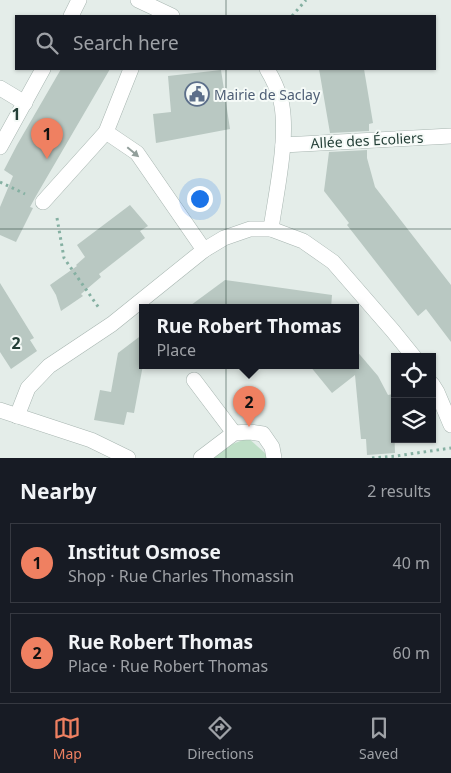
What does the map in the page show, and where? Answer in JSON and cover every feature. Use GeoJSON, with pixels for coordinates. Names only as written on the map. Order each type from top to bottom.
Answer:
{"type":"FeatureCollection","features":[{"type":"Feature","properties":{"kind":"street"},"geometry":{"type":"LineString","coordinates":[[72,15],[79,0]]}},
{"type":"Feature","properties":{"kind":"street"},"geometry":{"type":"LineString","coordinates":[[144,7],[169,15]]}},
{"type":"Feature","properties":{"kind":"street"},"geometry":{"type":"LineString","coordinates":[[0,147],[42,70]]}},
{"type":"Feature","properties":{"kind":"street"},"geometry":{"type":"LineString","coordinates":[[43,202],[106,132],[131,70]]}},
{"type":"Feature","properties":{"kind":"street"},"geometry":{"type":"LineString","coordinates":[[268,70],[274,80],[281,102],[283,145],[271,229]]}},
{"type":"Feature","properties":{"kind":"street"},"geometry":{"type":"LineString","coordinates":[[0,88],[25,103]]}},
{"type":"Feature","properties":{"kind":"street"},"geometry":{"type":"LineString","coordinates":[[106,132],[136,153],[204,250]]}},
{"type":"Feature","properties":{"kind":"street","name":"Allée des Écoliers"},"geometry":{"type":"LineString","coordinates":[[283,145],[451,136]]}},
{"type":"Feature","properties":{"kind":"street"},"geometry":{"type":"LineString","coordinates":[[17,416],[28,388],[49,366],[112,324],[204,250],[224,238],[250,229],[271,229],[303,241],[333,262],[411,353]]}},
{"type":"Feature","properties":{"kind":"street"},"geometry":{"type":"LineString","coordinates":[[194,380],[234,433]]}},
{"type":"Feature","properties":{"kind":"street"},"geometry":{"type":"LineString","coordinates":[[436,390],[451,425]]}},
{"type":"Feature","properties":{"kind":"street"},"geometry":{"type":"LineString","coordinates":[[0,410],[91,440],[128,458]]}},
{"type":"Feature","properties":{"kind":"street"},"geometry":{"type":"LineString","coordinates":[[202,458],[234,433],[250,432],[263,434],[272,447],[274,458]]}},
{"type":"Feature","properties":{"kind":"path"},"geometry":{"type":"LineString","coordinates":[[293,15],[306,0]]}},
{"type":"Feature","properties":{"kind":"path"},"geometry":{"type":"LineString","coordinates":[[0,182],[56,209],[64,258],[112,324]]}},
{"type":"Feature","properties":{"kind":"path"},"geometry":{"type":"LineString","coordinates":[[372,458],[451,448]]}},
{"type":"Feature","properties":{"kind":"green space"},"geometry":{"type":"Polygon","coordinates":[[[248,438],[266,454],[266,458],[213,458],[225,447],[248,438]]]}},
{"type":"Feature","properties":{"kind":"building"},"geometry":{"type":"Polygon","coordinates":[[[60,70],[109,70],[30,207],[33,208],[16,242],[0,235],[0,207],[13,176],[4,170],[60,70]]]}},
{"type":"Feature","properties":{"kind":"building","name":"Mairie de Saclay"},"geometry":{"type":"Polygon","coordinates":[[[221,70],[230,129],[156,143],[153,114],[171,112],[168,76],[221,70]]]}},
{"type":"Feature","properties":{"kind":"building"},"geometry":{"type":"Polygon","coordinates":[[[319,70],[364,70],[373,123],[369,124],[369,131],[330,133],[319,70]]]}},
{"type":"Feature","properties":{"kind":"building"},"geometry":{"type":"Polygon","coordinates":[[[367,150],[367,158],[375,187],[451,285],[451,342],[426,309],[418,316],[347,225],[349,223],[324,191],[329,152],[367,150]]]}},
{"type":"Feature","properties":{"kind":"building"},"geometry":{"type":"Polygon","coordinates":[[[130,205],[148,226],[140,231],[145,238],[99,274],[101,277],[81,294],[83,296],[61,311],[56,295],[50,285],[77,266],[85,257],[77,245],[130,205]]]}},
{"type":"Feature","properties":{"kind":"building"},"geometry":{"type":"Polygon","coordinates":[[[225,280],[332,295],[331,304],[192,304],[225,280]]]}},
{"type":"Feature","properties":{"kind":"building"},"geometry":{"type":"Polygon","coordinates":[[[0,283],[34,338],[30,340],[37,351],[11,369],[0,352],[0,283]]]}},
{"type":"Feature","properties":{"kind":"building"},"geometry":{"type":"Polygon","coordinates":[[[139,337],[139,369],[142,369],[134,413],[127,412],[124,425],[94,420],[100,390],[111,392],[118,353],[139,337]]]}},
{"type":"Feature","properties":{"kind":"building"},"geometry":{"type":"Polygon","coordinates":[[[359,354],[378,376],[388,395],[391,394],[391,443],[395,443],[395,453],[367,455],[366,439],[361,439],[355,375],[332,393],[312,369],[359,369],[359,354]]]}},
{"type":"Feature","properties":{"kind":"place","name":"Mairie de Saclay"},"geometry":{"type":"Point","coordinates":[197,94]}},
{"type":"Feature","properties":{"kind":"place","name":"Institut Osmose"},"geometry":{"type":"Point","coordinates":[47,159]}},
{"type":"Feature","properties":{"kind":"place","name":"Rue Robert Thomas"},"geometry":{"type":"Point","coordinates":[249,427]}}]}
